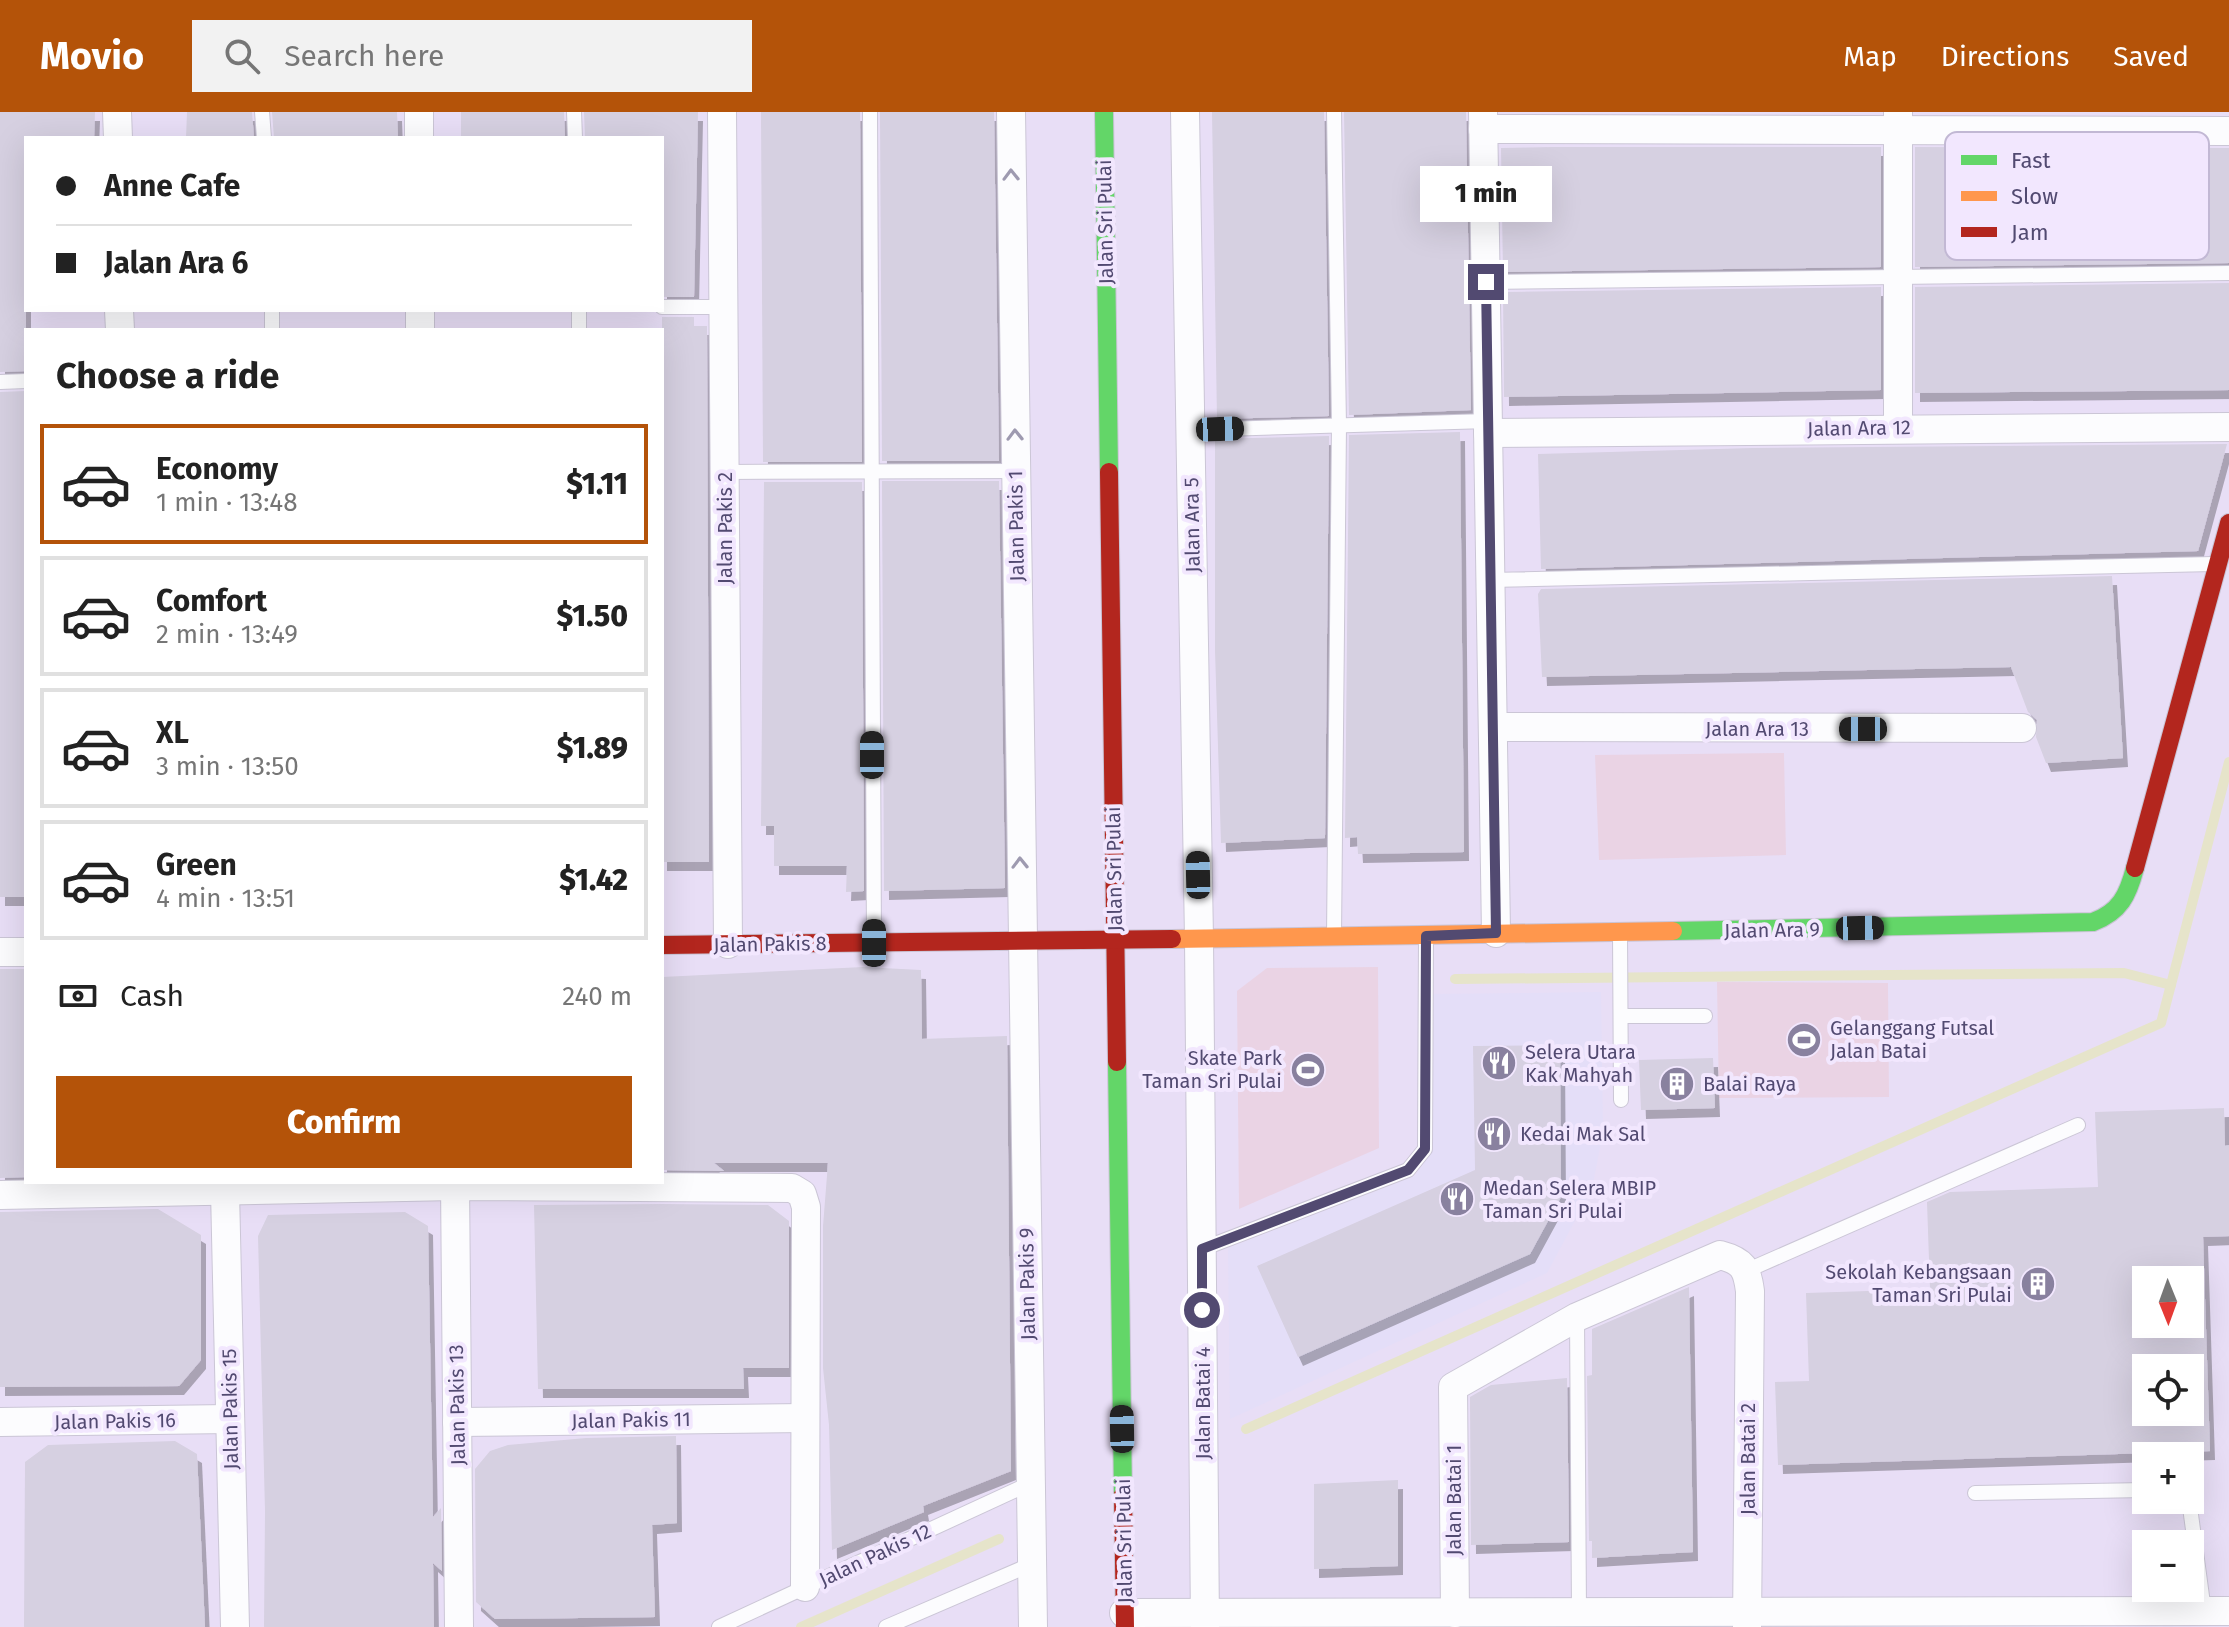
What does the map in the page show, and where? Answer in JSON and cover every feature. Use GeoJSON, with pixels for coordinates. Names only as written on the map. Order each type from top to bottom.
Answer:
{"type":"FeatureCollection","features":[{"type":"Feature","properties":{"kind":"street"},"geometry":{"type":"LineString","coordinates":[[117,112],[118,136]]}},
{"type":"Feature","properties":{"kind":"street"},"geometry":{"type":"LineString","coordinates":[[419,112],[419,136]]}},
{"type":"Feature","properties":{"kind":"street","name":"Jalan Pakis 2"},"geometry":{"type":"LineString","coordinates":[[722,112],[728,944]]}},
{"type":"Feature","properties":{"kind":"street","name":"Jalan Pakis 1"},"geometry":{"type":"LineString","coordinates":[[1011,112],[1021,941]]}},
{"type":"Feature","properties":{"kind":"street","name":"Jalan Sri Pulai"},"geometry":{"type":"LineString","coordinates":[[1104,112],[1124,1620]]}},
{"type":"Feature","properties":{"kind":"street","name":"Jalan Ara 5"},"geometry":{"type":"LineString","coordinates":[[1185,112],[1199,939]]}},
{"type":"Feature","properties":{"kind":"street"},"geometry":{"type":"LineString","coordinates":[[1898,120],[1898,427]]}},
{"type":"Feature","properties":{"kind":"street"},"geometry":{"type":"LineString","coordinates":[[1496,933],[1483,121],[1898,120],[2229,131]]}},
{"type":"Feature","properties":{"kind":"street","name":"Jalan Ara 12"},"geometry":{"type":"LineString","coordinates":[[1488,427],[2229,427]]}},
{"type":"Feature","properties":{"kind":"street","name":"Jalan Ara 9"},"geometry":{"type":"LineString","coordinates":[[1021,941],[2060,925],[2093,922],[2114,915],[2124,904],[2131,883],[2229,523]]}},
{"type":"Feature","properties":{"kind":"street","name":"Jalan Ara 13"},"geometry":{"type":"LineString","coordinates":[[1493,727],[2022,728]]}},
{"type":"Feature","properties":{"kind":"street","name":"Jalan Batai 4"},"geometry":{"type":"LineString","coordinates":[[1199,939],[1205,1620]]}},
{"type":"Feature","properties":{"kind":"street","name":"Jalan Pakis 8"},"geometry":{"type":"LineString","coordinates":[[664,945],[1021,941]]}},
{"type":"Feature","properties":{"kind":"street","name":"Jalan Pakis 9"},"geometry":{"type":"LineString","coordinates":[[1021,941],[1033,1627]]}},
{"type":"Feature","properties":{"kind":"street"},"geometry":{"type":"LineString","coordinates":[[0,952],[24,952]]}},
{"type":"Feature","properties":{"kind":"street"},"geometry":{"type":"LineString","coordinates":[[0,1195],[455,1184],[792,1188],[802,1194],[806,1207],[805,1587]]}},
{"type":"Feature","properties":{"kind":"street","name":"Jalan Pakis 13"},"geometry":{"type":"LineString","coordinates":[[455,1184],[459,1627]]}},
{"type":"Feature","properties":{"kind":"street","name":"Jalan Pakis 15"},"geometry":{"type":"LineString","coordinates":[[225,1191],[235,1627]]}},
{"type":"Feature","properties":{"kind":"street"},"geometry":{"type":"LineString","coordinates":[[1577,1317],[1720,1255],[1738,1259],[1749,1280]]}},
{"type":"Feature","properties":{"kind":"street","name":"Jalan Batai 2"},"geometry":{"type":"LineString","coordinates":[[1747,1619],[1749,1280]]}},
{"type":"Feature","properties":{"kind":"street","name":"Jalan Batai 1"},"geometry":{"type":"LineString","coordinates":[[1455,1613],[1453,1387],[1577,1317]]}},
{"type":"Feature","properties":{"kind":"street","name":"Jalan Pakis 11"},"geometry":{"type":"LineString","coordinates":[[457,1422],[805,1418]]}},
{"type":"Feature","properties":{"kind":"street","name":"Jalan Pakis 16"},"geometry":{"type":"LineString","coordinates":[[0,1422],[230,1419]]}},
{"type":"Feature","properties":{"kind":"street"},"geometry":{"type":"LineString","coordinates":[[1124,1620],[1455,1613],[1579,1612],[1747,1619],[2216,1611]]}},
{"type":"Feature","properties":{"kind":"lane"},"geometry":{"type":"LineString","coordinates":[[262,112],[264,136]]}},
{"type":"Feature","properties":{"kind":"lane"},"geometry":{"type":"LineString","coordinates":[[574,112],[575,136]]}},
{"type":"Feature","properties":{"kind":"lane"},"geometry":{"type":"LineString","coordinates":[[870,112],[874,943]]}},
{"type":"Feature","properties":{"kind":"lane"},"geometry":{"type":"LineString","coordinates":[[1334,112],[1339,425],[1334,938]]}},
{"type":"Feature","properties":{"kind":"lane"},"geometry":{"type":"LineString","coordinates":[[1486,282],[2229,273]]}},
{"type":"Feature","properties":{"kind":"lane"},"geometry":{"type":"LineString","coordinates":[[664,307],[723,307]]}},
{"type":"Feature","properties":{"kind":"lane"},"geometry":{"type":"LineString","coordinates":[[0,382],[24,381]]}},
{"type":"Feature","properties":{"kind":"lane"},"geometry":{"type":"LineString","coordinates":[[1191,430],[1339,425],[1488,427]]}},
{"type":"Feature","properties":{"kind":"lane"},"geometry":{"type":"LineString","coordinates":[[725,472],[1015,471]]}},
{"type":"Feature","properties":{"kind":"lane"},"geometry":{"type":"LineString","coordinates":[[1490,580],[2218,564]]}},
{"type":"Feature","properties":{"kind":"lane"},"geometry":{"type":"LineString","coordinates":[[1620,931],[1621,1100]]}},
{"type":"Feature","properties":{"kind":"lane"},"geometry":{"type":"LineString","coordinates":[[1202,1249],[1408,1170],[1425,1149],[1426,936]]}},
{"type":"Feature","properties":{"kind":"lane"},"geometry":{"type":"LineString","coordinates":[[1621,1016],[1705,1016]]}},
{"type":"Feature","properties":{"kind":"lane"},"geometry":{"type":"LineString","coordinates":[[1749,1280],[2078,1125]]}},
{"type":"Feature","properties":{"kind":"lane"},"geometry":{"type":"LineString","coordinates":[[1577,1317],[1579,1612]]}},
{"type":"Feature","properties":{"kind":"lane","name":"Jalan Pakis 12"},"geometry":{"type":"LineString","coordinates":[[719,1627],[1031,1483]]}},
{"type":"Feature","properties":{"kind":"lane"},"geometry":{"type":"LineString","coordinates":[[1975,1493],[2132,1490]]}},
{"type":"Feature","properties":{"kind":"lane"},"geometry":{"type":"LineString","coordinates":[[2192,1514],[2216,1611]]}},
{"type":"Feature","properties":{"kind":"lane"},"geometry":{"type":"LineString","coordinates":[[886,1627],[1032,1564]]}},
{"type":"Feature","properties":{"kind":"shaded area"},"geometry":{"type":"Polygon","coordinates":[[[0,112],[2229,112],[2229,1627],[0,1627],[0,112]]]}},
{"type":"Feature","properties":{"kind":"shaded area"},"geometry":{"type":"Polygon","coordinates":[[[1784,753],[1786,855],[1599,860],[1595,755],[1784,753]]]}},
{"type":"Feature","properties":{"kind":"shaded area","name":"Skate Park Taman Sri Pulai"},"geometry":{"type":"Polygon","coordinates":[[[1378,967],[1379,1148],[1239,1209],[1237,991],[1267,968],[1378,967]]]}},
{"type":"Feature","properties":{"kind":"shaded area","name":"Gelanggang Futsal Jalan Batai"},"geometry":{"type":"Polygon","coordinates":[[[1717,982],[1888,983],[1889,1097],[1719,1098],[1717,982]]]}},
{"type":"Feature","properties":{"kind":"shaded area"},"geometry":{"type":"Polygon","coordinates":[[[1601,992],[1603,1132],[1592,1189],[1547,1273],[1230,1419],[1228,1248],[1415,1176],[1433,1149],[1433,994],[1601,992]]]}},
{"type":"Feature","properties":{"kind":"building"},"geometry":{"type":"Polygon","coordinates":[[[0,112],[95,112],[94,136],[24,136],[24,371],[0,372],[0,112]]]}},
{"type":"Feature","properties":{"kind":"building"},"geometry":{"type":"Polygon","coordinates":[[[187,112],[252,112],[254,136],[186,136],[187,112]]]}},
{"type":"Feature","properties":{"kind":"building"},"geometry":{"type":"Polygon","coordinates":[[[272,112],[397,112],[398,136],[274,136],[272,112]]]}},
{"type":"Feature","properties":{"kind":"building"},"geometry":{"type":"Polygon","coordinates":[[[461,112],[564,112],[565,136],[461,136],[461,112]]]}},
{"type":"Feature","properties":{"kind":"building"},"geometry":{"type":"Polygon","coordinates":[[[584,112],[698,112],[694,297],[664,297],[664,136],[585,136],[584,112]]]}},
{"type":"Feature","properties":{"kind":"building"},"geometry":{"type":"Polygon","coordinates":[[[761,112],[860,112],[862,462],[763,462],[761,112]]]}},
{"type":"Feature","properties":{"kind":"building"},"geometry":{"type":"Polygon","coordinates":[[[880,112],[994,112],[999,461],[882,461],[880,112]]]}},
{"type":"Feature","properties":{"kind":"building"},"geometry":{"type":"Polygon","coordinates":[[[1212,112],[1324,112],[1329,416],[1217,419],[1212,112]]]}},
{"type":"Feature","properties":{"kind":"building"},"geometry":{"type":"Polygon","coordinates":[[[1344,112],[1466,112],[1471,410],[1349,415],[1344,112]]]}},
{"type":"Feature","properties":{"kind":"building"},"geometry":{"type":"Polygon","coordinates":[[[1881,147],[1881,267],[1503,272],[1501,148],[1881,147]]]}},
{"type":"Feature","properties":{"kind":"building"},"geometry":{"type":"Polygon","coordinates":[[[1915,147],[1945,147],[1945,260],[2209,260],[2209,148],[2229,148],[2229,263],[1915,267],[1915,147]]]}},
{"type":"Feature","properties":{"kind":"building"},"geometry":{"type":"Polygon","coordinates":[[[2229,283],[2229,390],[1915,393],[1915,287],[2229,283]]]}},
{"type":"Feature","properties":{"kind":"building"},"geometry":{"type":"Polygon","coordinates":[[[1881,287],[1881,390],[1504,397],[1503,292],[1881,287]]]}},
{"type":"Feature","properties":{"kind":"building"},"geometry":{"type":"Polygon","coordinates":[[[662,317],[694,317],[694,326],[707,326],[709,862],[664,862],[662,317]]]}},
{"type":"Feature","properties":{"kind":"building"},"geometry":{"type":"Polygon","coordinates":[[[24,391],[24,897],[0,897],[0,392],[24,391]]]}},
{"type":"Feature","properties":{"kind":"building"},"geometry":{"type":"Polygon","coordinates":[[[1460,432],[1464,852],[1358,854],[1357,837],[1345,838],[1349,435],[1460,432]]]}},
{"type":"Feature","properties":{"kind":"building"},"geometry":{"type":"Polygon","coordinates":[[[1329,436],[1325,838],[1221,843],[1215,651],[1215,439],[1329,436]]]}},
{"type":"Feature","properties":{"kind":"building"},"geometry":{"type":"Polygon","coordinates":[[[2227,444],[2198,551],[1541,569],[1538,454],[1753,448],[2227,444]]]}},
{"type":"Feature","properties":{"kind":"building"},"geometry":{"type":"Polygon","coordinates":[[[882,481],[999,481],[1005,888],[884,891],[882,481]]]}},
{"type":"Feature","properties":{"kind":"building"},"geometry":{"type":"Polygon","coordinates":[[[764,482],[862,482],[864,891],[846,892],[847,866],[774,866],[774,826],[761,826],[764,482]]]}},
{"type":"Feature","properties":{"kind":"building"},"geometry":{"type":"Polygon","coordinates":[[[2112,576],[2123,758],[2046,763],[2036,737],[2037,720],[2028,712],[2011,667],[1542,677],[1538,594],[1541,589],[2112,576]]]}},
{"type":"Feature","properties":{"kind":"building"},"geometry":{"type":"Polygon","coordinates":[[[863,967],[921,970],[922,1039],[1007,1036],[1011,1471],[923,1506],[924,1512],[832,1550],[829,1425],[823,1368],[823,1226],[828,1163],[714,1163],[724,1171],[664,1170],[664,977],[863,967]]]}},
{"type":"Feature","properties":{"kind":"building"},"geometry":{"type":"Polygon","coordinates":[[[0,969],[24,969],[24,1177],[0,1178],[0,969]]]}},
{"type":"Feature","properties":{"kind":"building","name":"Medan Selera MBIP Taman Sri Pulai"},"geometry":{"type":"Polygon","coordinates":[[[1560,1045],[1561,1197],[1530,1254],[1298,1357],[1257,1266],[1475,1170],[1473,1046],[1560,1045]]]}},
{"type":"Feature","properties":{"kind":"building","name":"Balai Raya"},"geometry":{"type":"Polygon","coordinates":[[[1713,1058],[1715,1108],[1641,1110],[1639,1060],[1713,1058]]]}},
{"type":"Feature","properties":{"kind":"building","name":"Sekolah Kebangsaan Taman Sri Pulai"},"geometry":{"type":"Polygon","coordinates":[[[2224,1108],[2225,1146],[2229,1145],[2229,1236],[2203,1237],[2204,1266],[2132,1266],[2132,1338],[2204,1338],[2204,1268],[2210,1451],[2204,1451],[2204,1442],[2132,1442],[2132,1454],[1778,1465],[1775,1382],[1809,1381],[1806,1293],[1930,1289],[1927,1202],[1950,1192],[2098,1187],[2095,1112],[2224,1108]]]}},
{"type":"Feature","properties":{"kind":"building"},"geometry":{"type":"Polygon","coordinates":[[[534,1205],[768,1205],[789,1221],[789,1368],[743,1368],[744,1389],[538,1389],[534,1205]]]}},
{"type":"Feature","properties":{"kind":"building"},"geometry":{"type":"Polygon","coordinates":[[[158,1209],[201,1235],[201,1360],[179,1386],[0,1387],[0,1212],[158,1209]]]}},
{"type":"Feature","properties":{"kind":"building"},"geometry":{"type":"Polygon","coordinates":[[[405,1212],[428,1226],[433,1517],[441,1508],[442,1571],[433,1563],[434,1627],[264,1627],[265,1511],[258,1236],[268,1215],[405,1212]]]}},
{"type":"Feature","properties":{"kind":"building"},"geometry":{"type":"Polygon","coordinates":[[[1689,1287],[1693,1552],[1592,1558],[1592,1541],[1589,1541],[1587,1376],[1592,1375],[1592,1329],[1689,1287]]]}},
{"type":"Feature","properties":{"kind":"building"},"geometry":{"type":"Polygon","coordinates":[[[1567,1378],[1569,1542],[1471,1545],[1470,1397],[1491,1385],[1567,1378]]]}},
{"type":"Feature","properties":{"kind":"building"},"geometry":{"type":"Polygon","coordinates":[[[676,1436],[677,1523],[652,1525],[655,1617],[495,1619],[476,1602],[475,1469],[490,1451],[508,1445],[586,1438],[676,1436]]]}},
{"type":"Feature","properties":{"kind":"building"},"geometry":{"type":"Polygon","coordinates":[[[175,1441],[197,1454],[205,1627],[24,1627],[25,1462],[48,1445],[175,1441]]]}},
{"type":"Feature","properties":{"kind":"building"},"geometry":{"type":"Polygon","coordinates":[[[1398,1480],[1398,1566],[1314,1569],[1314,1484],[1398,1480]]]}},
{"type":"Feature","properties":{"kind":"waterway"},"geometry":{"type":"LineString","coordinates":[[1246,1429],[2161,1023],[2229,762]]}},
{"type":"Feature","properties":{"kind":"waterway"},"geometry":{"type":"LineString","coordinates":[[1455,979],[2124,973],[2171,985]]}},
{"type":"Feature","properties":{"kind":"waterway"},"geometry":{"type":"LineString","coordinates":[[801,1627],[999,1539]]}},
{"type":"Feature","properties":{"kind":"traffic: fast"},"geometry":{"type":"LineString","coordinates":[[1104,112],[1109,472]]}},
{"type":"Feature","properties":{"kind":"traffic: fast"},"geometry":{"type":"LineString","coordinates":[[1673,931],[2093,922],[2110,913],[2122,901],[2135,868]]}},
{"type":"Feature","properties":{"kind":"traffic: fast"},"geometry":{"type":"LineString","coordinates":[[1117,1062],[1123,1495]]}},
{"type":"Feature","properties":{"kind":"traffic: slow"},"geometry":{"type":"LineString","coordinates":[[1172,939],[1673,931]]}},
{"type":"Feature","properties":{"kind":"traffic: jam"},"geometry":{"type":"LineString","coordinates":[[1109,472],[1117,1062]]}},
{"type":"Feature","properties":{"kind":"traffic: jam"},"geometry":{"type":"LineString","coordinates":[[2135,868],[2229,523]]}},
{"type":"Feature","properties":{"kind":"traffic: jam"},"geometry":{"type":"LineString","coordinates":[[664,945],[1172,939]]}},
{"type":"Feature","properties":{"kind":"traffic: jam"},"geometry":{"type":"LineString","coordinates":[[1123,1495],[1125,1627]]}},
{"type":"Feature","properties":{"kind":"place","name":"Gelanggang Futsal Jalan Batai"},"geometry":{"type":"Point","coordinates":[1804,1040]}},
{"type":"Feature","properties":{"kind":"place","name":"Selera Utara Kak Mahyah"},"geometry":{"type":"Point","coordinates":[1499,1063]}},
{"type":"Feature","properties":{"kind":"place","name":"Skate Park Taman Sri Pulai"},"geometry":{"type":"Point","coordinates":[1308,1070]}},
{"type":"Feature","properties":{"kind":"place","name":"Balai Raya"},"geometry":{"type":"Point","coordinates":[1677,1084]}},
{"type":"Feature","properties":{"kind":"place","name":"Kedai Mak Sal"},"geometry":{"type":"Point","coordinates":[1494,1134]}},
{"type":"Feature","properties":{"kind":"place","name":"Medan Selera MBIP Taman Sri Pulai"},"geometry":{"type":"Point","coordinates":[1457,1199]}},
{"type":"Feature","properties":{"kind":"place","name":"Sekolah Kebangsaan Taman Sri Pulai"},"geometry":{"type":"Point","coordinates":[2038,1284]}},
{"type":"Feature","properties":{"kind":"route"},"geometry":{"type":"LineString","coordinates":[[1202,1310],[1202,1249],[1408,1170],[1425,1149],[1426,936],[1496,933],[1486,282]]}}]}
